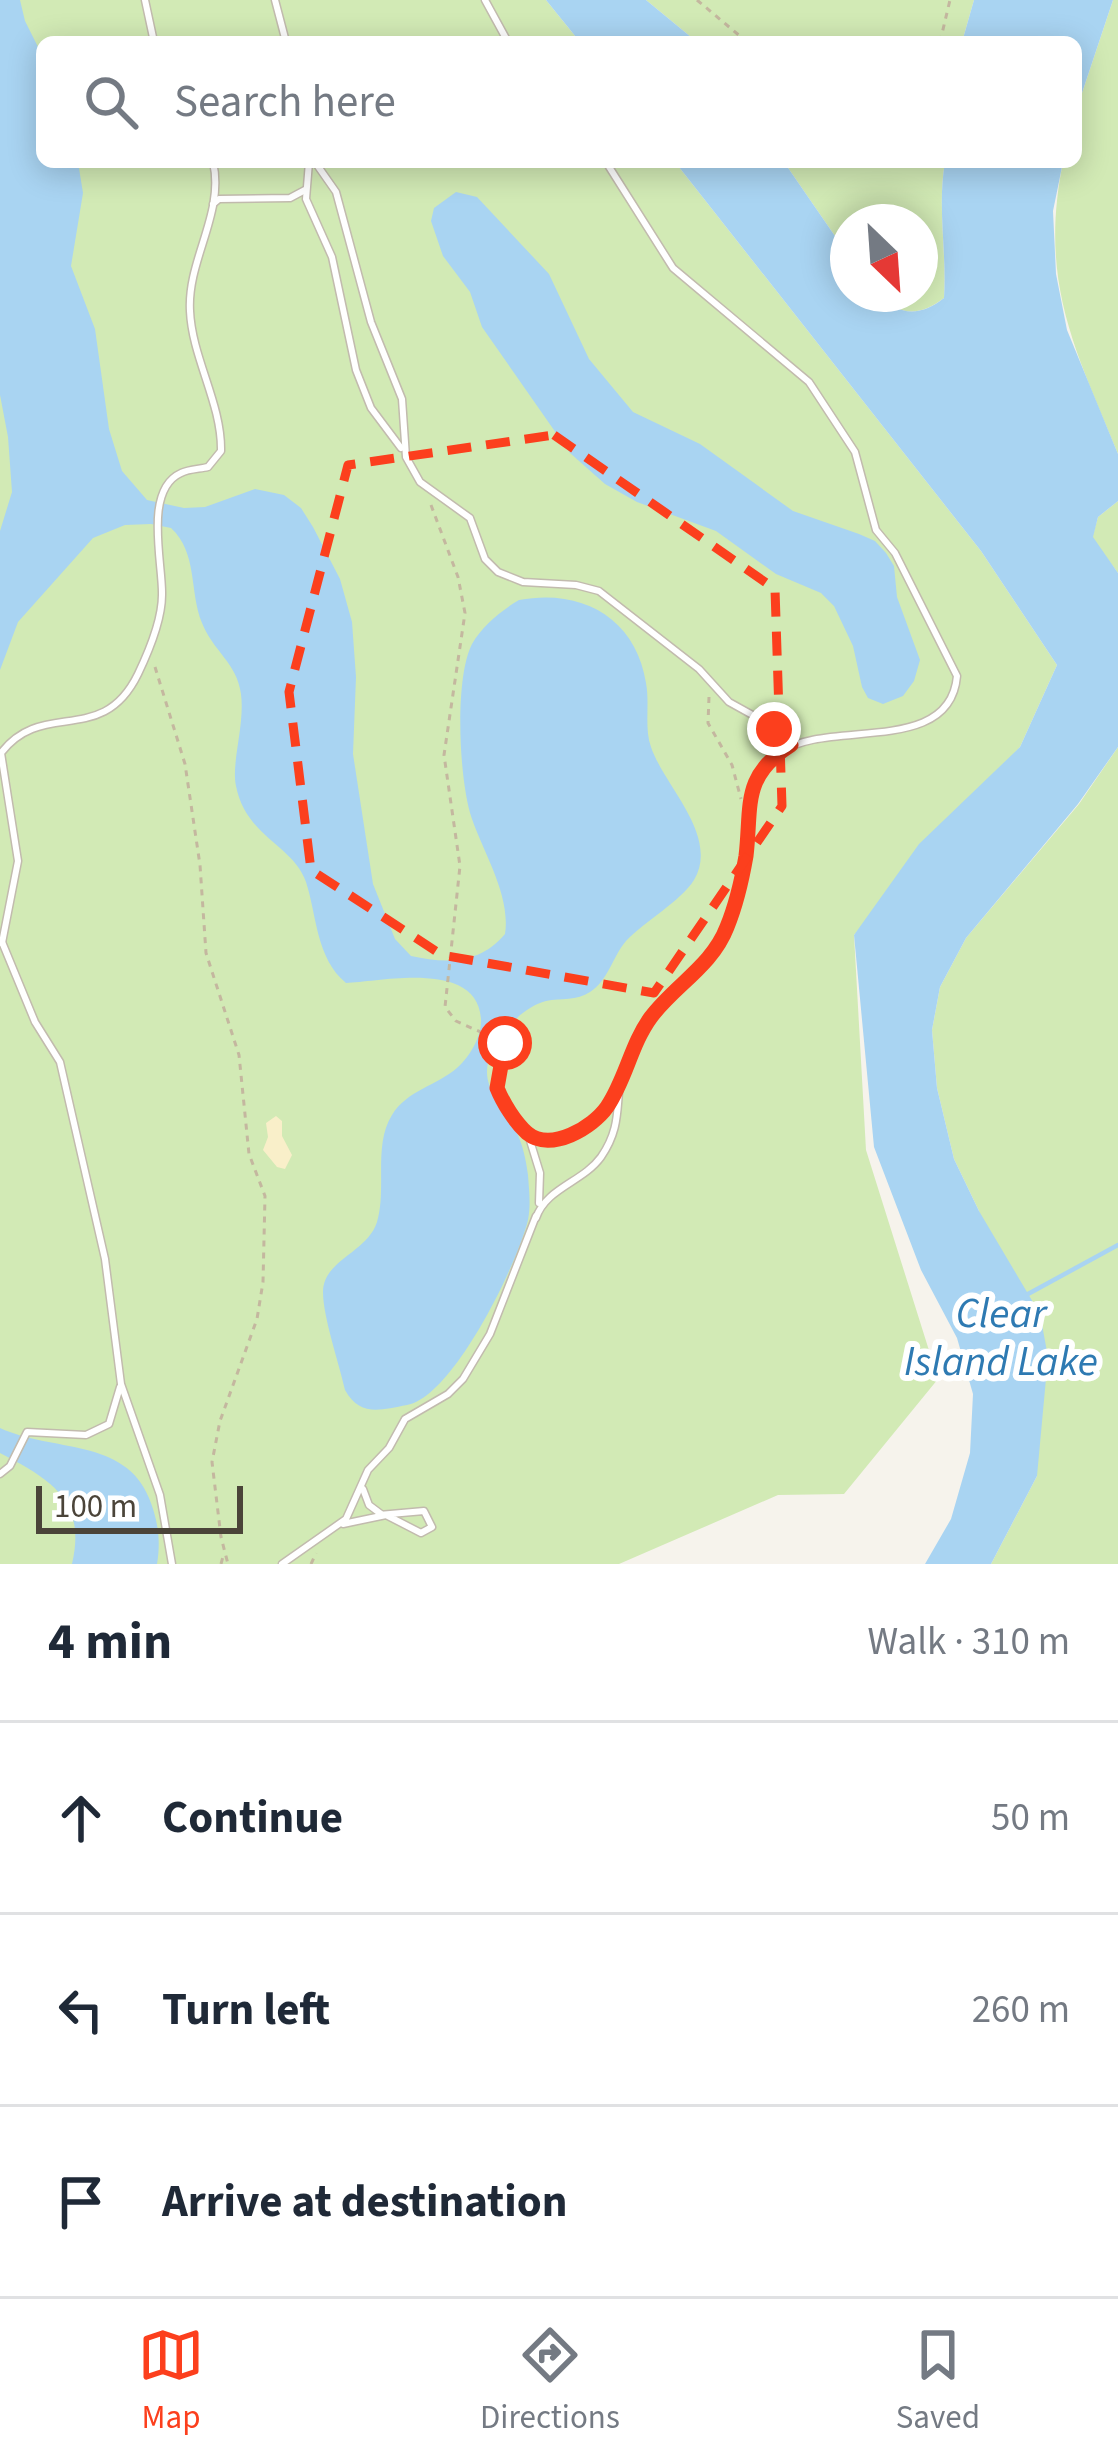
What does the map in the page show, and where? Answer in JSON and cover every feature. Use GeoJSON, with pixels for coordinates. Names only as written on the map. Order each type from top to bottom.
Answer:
{"type":"FeatureCollection","features":[{"type":"Feature","properties":{"kind":"lane"},"geometry":{"type":"LineString","coordinates":[[145,0],[153,36]]}},
{"type":"Feature","properties":{"kind":"lane"},"geometry":{"type":"LineString","coordinates":[[275,0],[284,36]]}},
{"type":"Feature","properties":{"kind":"lane"},"geometry":{"type":"LineString","coordinates":[[485,0],[505,36]]}},
{"type":"Feature","properties":{"kind":"lane"},"geometry":{"type":"LineString","coordinates":[[172,1564],[160,1495],[121,1384],[105,1259],[60,1062],[21,994],[1,939],[18,861],[1,753],[21,734],[43,724],[96,718],[119,705],[136,678],[163,599],[156,546],[165,490],[182,472],[208,467],[221,451],[190,311],[192,272],[213,204],[213,168]]}},
{"type":"Feature","properties":{"kind":"lane"},"geometry":{"type":"LineString","coordinates":[[310,168],[305,190],[308,204],[332,257],[364,392],[420,482],[470,518],[485,559],[498,572],[524,582],[576,584],[599,591],[716,686],[729,702],[765,722],[791,745]]}},
{"type":"Feature","properties":{"kind":"lane"},"geometry":{"type":"LineString","coordinates":[[317,168],[336,192],[371,322],[402,399],[406,456]]}},
{"type":"Feature","properties":{"kind":"lane"},"geometry":{"type":"LineString","coordinates":[[282,1564],[346,1519],[368,1470],[389,1448],[405,1419],[448,1394],[472,1366],[547,1198],[582,1176],[604,1153],[620,1115],[619,1085],[628,1058],[653,1013],[694,976],[726,930],[746,855],[746,813],[755,782],[776,754],[813,738],[912,728],[949,702],[957,676],[895,553],[876,530],[855,452],[809,382],[673,268],[610,168]]}},
{"type":"Feature","properties":{"kind":"lane"},"geometry":{"type":"LineString","coordinates":[[215,189],[223,198]]}},
{"type":"Feature","properties":{"kind":"lane"},"geometry":{"type":"LineString","coordinates":[[213,204],[223,198],[296,196],[305,190]]}},
{"type":"Feature","properties":{"kind":"lane"},"geometry":{"type":"LineString","coordinates":[[296,196],[308,204]]}},
{"type":"Feature","properties":{"kind":"lane"},"geometry":{"type":"LineString","coordinates":[[528,1134],[540,1173],[536,1218]]}},
{"type":"Feature","properties":{"kind":"lane"},"geometry":{"type":"LineString","coordinates":[[0,1474],[10,1466],[27,1432],[86,1435],[109,1424],[121,1384]]}},
{"type":"Feature","properties":{"kind":"lane"},"geometry":{"type":"LineString","coordinates":[[325,1535],[351,1521],[380,1515],[424,1511],[432,1527],[421,1533],[394,1517],[380,1515],[370,1505],[363,1485]]}},
{"type":"Feature","properties":{"kind":"path"},"geometry":{"type":"LineString","coordinates":[[697,0],[740,36]]}},
{"type":"Feature","properties":{"kind":"path"},"geometry":{"type":"LineString","coordinates":[[941,36],[950,0]]}},
{"type":"Feature","properties":{"kind":"path"},"geometry":{"type":"LineString","coordinates":[[430,502],[458,577],[465,613],[444,755],[460,866],[445,1007],[456,1021],[502,1040],[506,1049],[497,1088],[528,1134],[551,1139],[579,1130],[598,1118],[619,1085]]}},
{"type":"Feature","properties":{"kind":"path"},"geometry":{"type":"LineString","coordinates":[[148,649],[184,764],[200,866],[206,952],[239,1055],[249,1154],[265,1196],[257,1319],[220,1421],[212,1462],[228,1564]]}},
{"type":"Feature","properties":{"kind":"path"},"geometry":{"type":"LineString","coordinates":[[716,686],[706,716],[732,765],[743,808]]}},
{"type":"Feature","properties":{"kind":"path"},"geometry":{"type":"LineString","coordinates":[[221,1564],[224,1551]]}},
{"type":"Feature","properties":{"kind":"highlighted area"},"geometry":{"type":"Polygon","coordinates":[[[554,435],[775,589],[782,806],[654,993],[442,955],[311,870],[289,692],[348,465],[554,435]]]}},
{"type":"Feature","properties":{"kind":"green space"},"geometry":{"type":"Polygon","coordinates":[[[0,0],[546,0],[575,36],[36,36],[36,168],[680,168],[981,551],[1057,665],[1020,747],[854,935],[866,1150],[938,1379],[844,1494],[778,1495],[619,1564],[0,1564],[0,0]]]}},
{"type":"Feature","properties":{"kind":"green space"},"geometry":{"type":"Polygon","coordinates":[[[646,0],[974,0],[964,36],[690,36],[646,0]]]}},
{"type":"Feature","properties":{"kind":"green space"},"geometry":{"type":"Polygon","coordinates":[[[1113,0],[1118,0],[1118,454],[1075,346],[1058,278],[1057,204],[1062,168],[1082,168],[1082,93],[1113,0]]]}},
{"type":"Feature","properties":{"kind":"green space"},"geometry":{"type":"Polygon","coordinates":[[[788,168],[944,168],[944,298],[938,302],[938,204],[830,204],[830,229],[788,168]]]}},
{"type":"Feature","properties":{"kind":"green space"},"geometry":{"type":"Polygon","coordinates":[[[1118,501],[1118,573],[1092,538],[1098,517],[1118,501]]]}},
{"type":"Feature","properties":{"kind":"green space"},"geometry":{"type":"Polygon","coordinates":[[[1118,747],[1118,1564],[991,1564],[1037,1476],[979,1211],[954,1159],[937,1088],[932,1030],[940,987],[966,938],[1079,804],[1118,747]]]}},
{"type":"Feature","properties":{"kind":"sand"},"geometry":{"type":"Polygon","coordinates":[[[276,1116],[282,1121],[282,1136],[292,1155],[285,1169],[277,1167],[263,1150],[266,1123],[276,1116]]]}},
{"type":"Feature","properties":{"kind":"water"},"geometry":{"type":"Polygon","coordinates":[[[0,0],[20,0],[36,43],[36,168],[79,168],[83,193],[71,266],[95,329],[109,429],[122,471],[147,500],[184,508],[205,507],[255,489],[284,495],[301,508],[313,527],[340,579],[352,622],[353,754],[373,884],[395,939],[411,956],[462,959],[485,951],[505,934],[504,905],[472,819],[462,757],[466,660],[481,631],[519,600],[564,599],[585,604],[618,625],[640,661],[651,747],[695,829],[700,863],[688,888],[626,941],[596,987],[580,997],[546,1001],[528,1009],[494,1048],[487,1078],[522,1147],[528,1175],[528,1220],[511,1267],[463,1355],[425,1397],[407,1405],[372,1410],[351,1399],[323,1292],[330,1272],[364,1242],[377,1222],[383,1140],[392,1115],[467,1057],[481,1025],[475,1000],[463,988],[445,981],[403,978],[346,983],[336,973],[319,936],[300,869],[259,829],[241,803],[235,777],[242,706],[239,683],[202,623],[189,561],[171,528],[125,525],[93,538],[18,622],[0,670],[0,531],[12,492],[0,395],[0,0]]]}},
{"type":"Feature","properties":{"kind":"water"},"geometry":{"type":"Polygon","coordinates":[[[546,0],[646,0],[690,36],[575,36],[546,0]]]}},
{"type":"Feature","properties":{"kind":"water"},"geometry":{"type":"Polygon","coordinates":[[[974,0],[1113,0],[1082,93],[1082,36],[964,36],[974,0]]]}},
{"type":"Feature","properties":{"kind":"water","name":"Clear Island Lake"},"geometry":{"type":"Polygon","coordinates":[[[680,168],[788,168],[830,229],[830,312],[938,312],[938,302],[944,298],[944,168],[1062,168],[1053,211],[1056,274],[1067,330],[1118,454],[1118,501],[1098,517],[1093,537],[1118,573],[1118,747],[1078,804],[966,938],[940,987],[932,1030],[937,1088],[954,1159],[1040,1314],[1048,1357],[1037,1476],[991,1564],[925,1564],[951,1519],[970,1453],[973,1394],[957,1338],[921,1270],[874,1147],[854,935],[919,844],[1020,747],[1057,665],[981,551],[680,168]]]}},
{"type":"Feature","properties":{"kind":"water"},"geometry":{"type":"Polygon","coordinates":[[[456,192],[477,197],[549,274],[589,359],[633,412],[700,444],[793,511],[875,541],[886,553],[894,566],[897,597],[920,660],[903,696],[883,704],[868,698],[853,646],[834,606],[821,593],[776,574],[716,531],[637,502],[605,484],[570,453],[482,327],[470,292],[443,256],[431,221],[434,208],[456,192]]]}},
{"type":"Feature","properties":{"kind":"water"},"geometry":{"type":"Polygon","coordinates":[[[0,1428],[123,1465],[138,1479],[152,1506],[159,1539],[157,1564],[72,1564],[74,1523],[69,1508],[49,1483],[0,1453],[0,1428]]]}},
{"type":"Feature","properties":{"kind":"waterway","name":"Clear Island Lake"},"geometry":{"type":"LineString","coordinates":[[1028,1294],[1118,1245]]}},
{"type":"Feature","properties":{"kind":"route"},"geometry":{"type":"LineString","coordinates":[[505,1043],[497,1088],[528,1134],[540,1139],[564,1137],[598,1118],[614,1096],[653,1013],[694,976],[726,930],[746,855],[746,813],[755,782],[776,754],[791,745],[774,729]]}}]}
